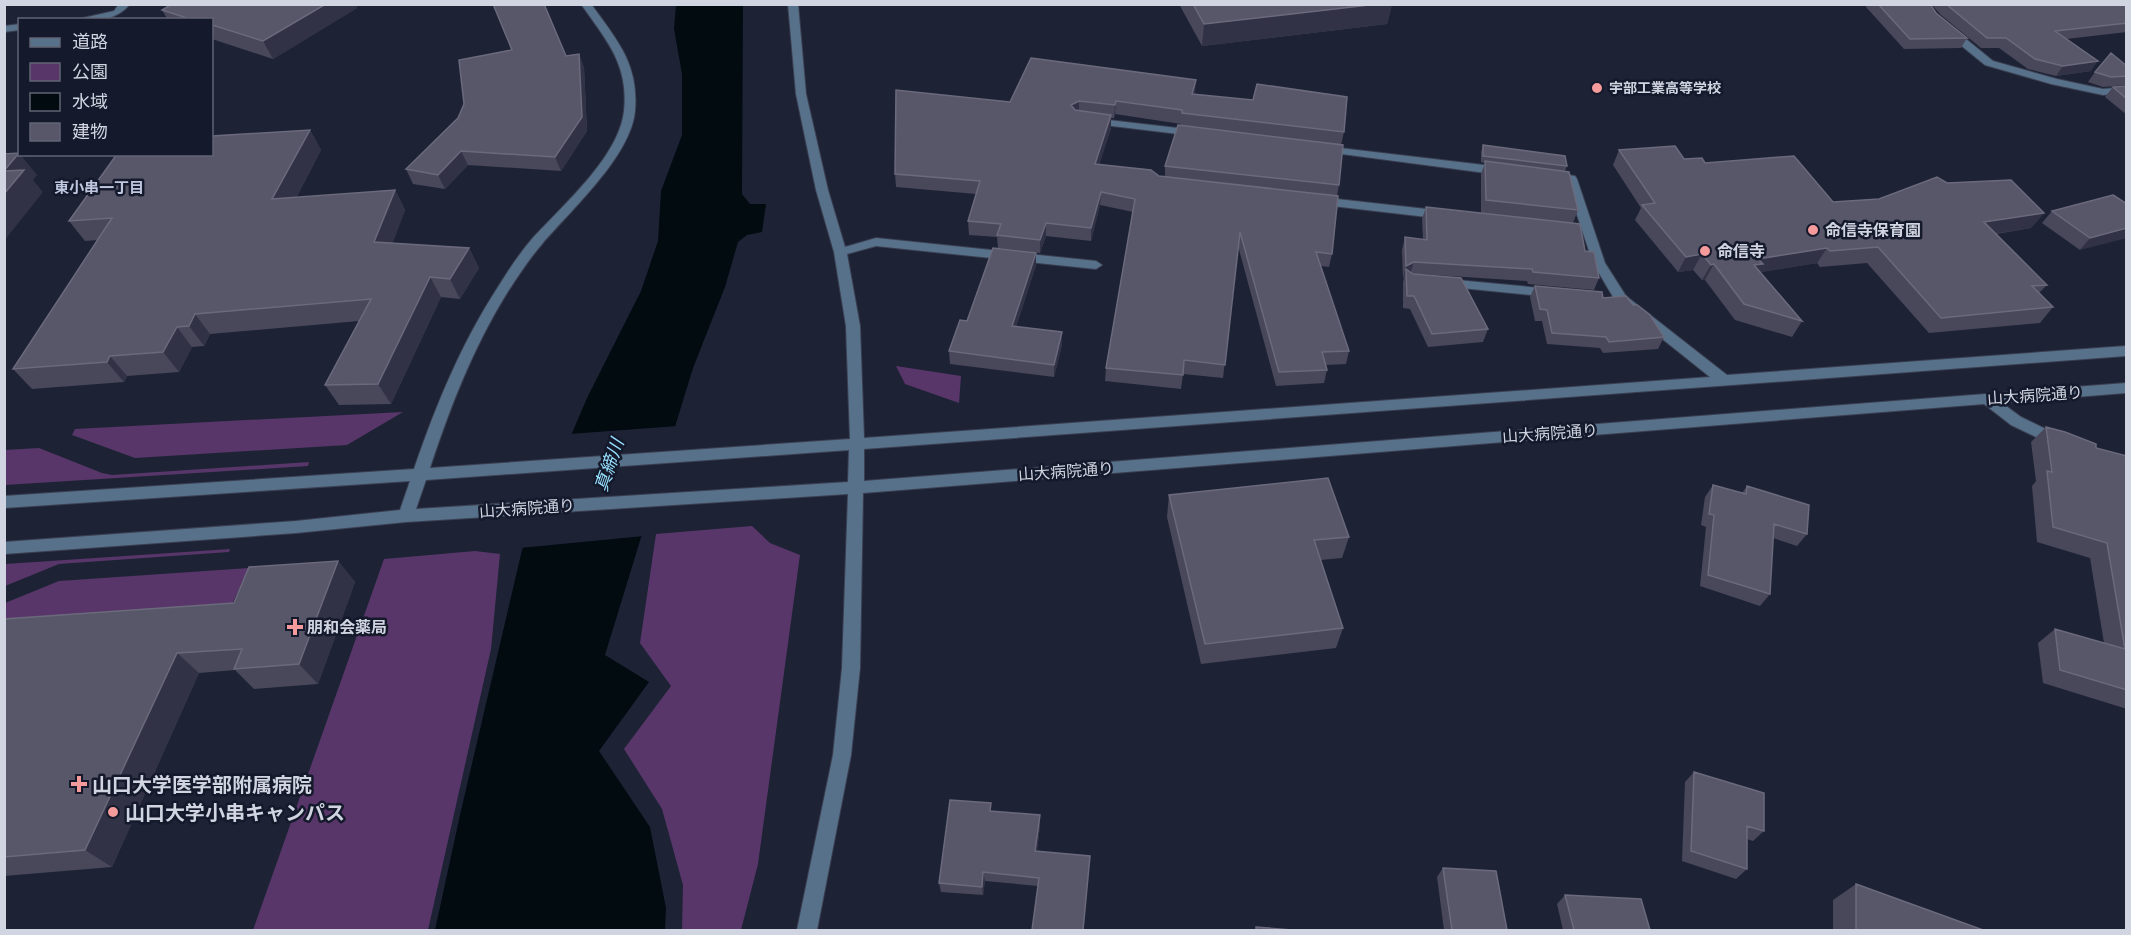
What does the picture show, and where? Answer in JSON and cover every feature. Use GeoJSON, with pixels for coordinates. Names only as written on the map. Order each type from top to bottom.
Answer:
{"type":"FeatureCollection","features":[{"type":"Feature","properties":{"kind":"street"},"geometry":{"type":"LineString","coordinates":[[89,18],[117,13],[125,4]]}},
{"type":"Feature","properties":{"kind":"street"},"geometry":{"type":"LineString","coordinates":[[406,516],[462,362],[479,329],[535,244],[598,174],[616,145],[629,114],[630,79],[625,60],[586,4]]}},
{"type":"Feature","properties":{"kind":"street"},"geometry":{"type":"LineString","coordinates":[[793,4],[801,94],[822,190],[840,252],[853,326],[857,443],[851,668],[842,755],[807,930]]}},
{"type":"Feature","properties":{"kind":"street"},"geometry":{"type":"LineString","coordinates":[[1924,4],[1935,19],[1989,63],[2055,82],[2103,92],[2127,90]]}},
{"type":"Feature","properties":{"kind":"street"},"geometry":{"type":"LineString","coordinates":[[1079,119],[1208,135]]}},
{"type":"Feature","properties":{"kind":"street"},"geometry":{"type":"LineString","coordinates":[[1313,148],[1512,172]]}},
{"type":"Feature","properties":{"kind":"street"},"geometry":{"type":"LineString","coordinates":[[1547,177],[1571,179],[1580,230],[1599,263],[1615,299],[1725,381]]}},
{"type":"Feature","properties":{"kind":"street"},"geometry":{"type":"LineString","coordinates":[[1301,199],[1456,216]]}},
{"type":"Feature","properties":{"kind":"street"},"geometry":{"type":"LineString","coordinates":[[840,252],[876,242],[1096,265]]}},
{"type":"Feature","properties":{"kind":"street"},"geometry":{"type":"LineString","coordinates":[[1434,282],[1562,294]]}},
{"type":"Feature","properties":{"kind":"street"},"geometry":{"type":"LineString","coordinates":[[4,502],[683,457],[2127,351]]}},
{"type":"Feature","properties":{"kind":"street","name":"山大病院通り"},"geometry":{"type":"LineString","coordinates":[[4,548],[296,527],[406,516],[857,487],[2127,388]]}},
{"type":"Feature","properties":{"kind":"street"},"geometry":{"type":"LineString","coordinates":[[1987,399],[2016,421],[2053,440],[2074,447]]}},
{"type":"Feature","properties":{"kind":"green space"},"geometry":{"type":"Polygon","coordinates":[[[896,366],[961,376],[959,403],[905,384],[896,366]]]}},
{"type":"Feature","properties":{"kind":"green space"},"geometry":{"type":"Polygon","coordinates":[[[403,412],[347,445],[135,458],[72,435],[75,429],[403,412]]]}},
{"type":"Feature","properties":{"kind":"green space"},"geometry":{"type":"Polygon","coordinates":[[[39,448],[112,475],[309,462],[308,466],[5,485],[5,450],[39,448]]]}},
{"type":"Feature","properties":{"kind":"green space"},"geometry":{"type":"Polygon","coordinates":[[[752,526],[770,543],[800,555],[758,864],[741,930],[682,930],[683,885],[662,809],[624,749],[671,686],[640,643],[656,534],[752,526]]]}},
{"type":"Feature","properties":{"kind":"green space"},"geometry":{"type":"Polygon","coordinates":[[[230,549],[229,552],[59,564],[5,586],[5,564],[230,549]]]}},
{"type":"Feature","properties":{"kind":"green space"},"geometry":{"type":"Polygon","coordinates":[[[475,551],[500,554],[491,649],[428,930],[253,930],[384,559],[475,551]]]}},
{"type":"Feature","properties":{"kind":"green space"},"geometry":{"type":"Polygon","coordinates":[[[249,568],[227,615],[5,629],[5,603],[59,581],[249,568]]]}},
{"type":"Feature","properties":{"kind":"water","name":"真締川"},"geometry":{"type":"Polygon","coordinates":[[[676,5],[743,5],[742,194],[750,204],[766,204],[762,232],[747,235],[738,242],[725,287],[693,368],[605,655],[649,682],[599,751],[650,827],[666,908],[665,930],[435,930],[522,550],[587,398],[641,291],[658,241],[661,191],[682,135],[682,74],[674,29],[676,5]]]}},
{"type":"Feature","properties":{"kind":"pier"},"geometry":{"type":"Polygon","coordinates":[[[678,426],[644,536],[520,548],[569,434],[678,426]]]}},
{"type":"Feature","properties":{"kind":"building"},"geometry":{"type":"Polygon","coordinates":[[[172,4],[326,4],[263,41],[213,25],[213,18],[187,18],[162,10],[172,4]]]}},
{"type":"Feature","properties":{"kind":"building"},"geometry":{"type":"Polygon","coordinates":[[[493,4],[544,4],[566,56],[579,54],[582,117],[555,157],[461,151],[438,175],[406,169],[458,118],[464,104],[459,60],[512,50],[493,4]]]}},
{"type":"Feature","properties":{"kind":"building"},"geometry":{"type":"Polygon","coordinates":[[[1193,4],[1378,4],[1204,24],[1193,4]]]}},
{"type":"Feature","properties":{"kind":"building"},"geometry":{"type":"Polygon","coordinates":[[[1878,4],[1930,4],[1936,13],[1967,38],[1910,39],[1878,4]]]}},
{"type":"Feature","properties":{"kind":"building"},"geometry":{"type":"Polygon","coordinates":[[[1946,4],[2127,4],[2127,23],[2055,31],[2098,61],[2063,66],[2035,59],[2006,38],[1987,38],[1946,4]]]}},
{"type":"Feature","properties":{"kind":"building"},"geometry":{"type":"Polygon","coordinates":[[[2111,53],[2127,66],[2127,76],[2111,77],[2095,72],[2111,53]]]}},
{"type":"Feature","properties":{"kind":"building"},"geometry":{"type":"Polygon","coordinates":[[[1031,58],[1196,80],[1192,94],[1253,100],[1257,84],[1347,97],[1344,132],[1182,113],[1182,110],[1116,101],[1115,105],[1079,101],[1071,105],[1075,110],[1111,115],[1095,164],[1151,170],[1159,176],[1338,196],[1332,254],[1316,252],[1349,351],[1322,352],[1327,370],[1279,372],[1240,232],[1225,365],[1184,360],[1183,375],[1106,368],[1135,199],[1101,192],[1091,228],[1046,223],[1040,240],[997,235],[1001,224],[968,221],[980,181],[895,174],[896,90],[1010,102],[1031,58]]]}},
{"type":"Feature","properties":{"kind":"building"},"geometry":{"type":"Polygon","coordinates":[[[2127,86],[2127,99],[2113,87],[2127,86]]]}},
{"type":"Feature","properties":{"kind":"building"},"geometry":{"type":"Polygon","coordinates":[[[1178,125],[1343,145],[1339,185],[1165,166],[1178,125]]]}},
{"type":"Feature","properties":{"kind":"building"},"geometry":{"type":"Polygon","coordinates":[[[310,130],[272,199],[395,190],[374,242],[469,248],[450,279],[430,277],[378,384],[325,385],[371,299],[195,314],[189,326],[177,327],[163,352],[110,356],[107,362],[13,369],[112,218],[69,221],[116,156],[213,156],[213,136],[310,130]]]}},
{"type":"Feature","properties":{"kind":"building"},"geometry":{"type":"Polygon","coordinates":[[[1483,145],[1565,156],[1567,166],[1483,156],[1483,145]]]}},
{"type":"Feature","properties":{"kind":"building"},"geometry":{"type":"Polygon","coordinates":[[[1675,146],[1684,159],[1702,158],[1705,163],[1794,156],[1833,202],[1879,199],[1937,177],[1947,183],[2011,180],[2044,213],[1984,222],[2047,285],[2032,286],[2053,307],[1941,318],[1878,247],[1830,251],[1827,248],[1758,259],[1763,264],[1754,265],[1802,321],[1744,304],[1714,264],[1711,265],[1702,254],[1686,257],[1642,205],[1655,203],[1619,150],[1675,146]]]}},
{"type":"Feature","properties":{"kind":"building"},"geometry":{"type":"Polygon","coordinates":[[[18,153],[4,171],[4,154],[18,153]]]}},
{"type":"Feature","properties":{"kind":"building"},"geometry":{"type":"Polygon","coordinates":[[[1485,161],[1569,172],[1578,210],[1486,200],[1485,161]]]}},
{"type":"Feature","properties":{"kind":"building"},"geometry":{"type":"Polygon","coordinates":[[[24,170],[4,194],[4,171],[24,170]]]}},
{"type":"Feature","properties":{"kind":"building"},"geometry":{"type":"Polygon","coordinates":[[[2113,195],[2127,204],[2127,228],[2090,238],[2052,211],[2113,195]]]}},
{"type":"Feature","properties":{"kind":"building"},"geometry":{"type":"Polygon","coordinates":[[[1426,207],[1580,224],[1585,251],[1594,252],[1599,278],[1533,272],[1532,269],[1414,262],[1406,266],[1405,237],[1427,240],[1426,207]]]}},
{"type":"Feature","properties":{"kind":"building"},"geometry":{"type":"Polygon","coordinates":[[[993,248],[1036,253],[1012,326],[1062,332],[1054,365],[949,351],[960,320],[967,321],[993,248]]]}},
{"type":"Feature","properties":{"kind":"building"},"geometry":{"type":"Polygon","coordinates":[[[1406,269],[1413,274],[1461,278],[1488,329],[1432,334],[1414,296],[1407,296],[1406,269]]]}},
{"type":"Feature","properties":{"kind":"building"},"geometry":{"type":"Polygon","coordinates":[[[1535,286],[1602,292],[1603,298],[1626,296],[1633,305],[1637,305],[1650,315],[1664,337],[1609,342],[1606,337],[1552,333],[1547,310],[1540,309],[1535,286]]]}},
{"type":"Feature","properties":{"kind":"building"},"geometry":{"type":"Polygon","coordinates":[[[2046,427],[2096,444],[2096,448],[2127,456],[2127,690],[2060,670],[2055,629],[2125,649],[2107,543],[2053,527],[2047,471],[2052,472],[2046,427]]]}},
{"type":"Feature","properties":{"kind":"building"},"geometry":{"type":"Polygon","coordinates":[[[1328,478],[1349,537],[1314,540],[1343,628],[1205,644],[1169,495],[1328,478]]]}},
{"type":"Feature","properties":{"kind":"building"},"geometry":{"type":"Polygon","coordinates":[[[1713,485],[1746,494],[1747,486],[1809,505],[1807,534],[1774,524],[1770,594],[1708,575],[1714,515],[1709,514],[1713,485]]]}},
{"type":"Feature","properties":{"kind":"building","name":"山口大学医学部附属病院"},"geometry":{"type":"Polygon","coordinates":[[[338,561],[299,664],[234,669],[242,649],[177,653],[85,850],[4,857],[4,619],[234,603],[249,567],[338,561]]]}},
{"type":"Feature","properties":{"kind":"building"},"geometry":{"type":"Polygon","coordinates":[[[1694,772],[1764,793],[1764,831],[1747,826],[1747,869],[1691,851],[1694,772]]]}},
{"type":"Feature","properties":{"kind":"building"},"geometry":{"type":"Polygon","coordinates":[[[950,800],[991,803],[990,811],[1040,815],[1035,851],[1090,856],[1083,930],[1032,930],[1039,878],[983,872],[982,887],[939,883],[950,800]]]}},
{"type":"Feature","properties":{"kind":"building"},"geometry":{"type":"Polygon","coordinates":[[[1443,868],[1496,871],[1507,930],[1452,930],[1443,868]]]}},
{"type":"Feature","properties":{"kind":"building"},"geometry":{"type":"Polygon","coordinates":[[[1856,884],[1983,930],[1856,930],[1856,884]]]}},
{"type":"Feature","properties":{"kind":"building"},"geometry":{"type":"Polygon","coordinates":[[[1565,895],[1641,899],[1650,930],[1574,930],[1565,895]]]}},
{"type":"Feature","properties":{"kind":"building"},"geometry":{"type":"Polygon","coordinates":[[[1256,927],[1292,930],[1256,930],[1256,927]]]}},
{"type":"Feature","properties":{"kind":"place","name":"宇部工業高等学校"},"geometry":{"type":"Point","coordinates":[1597,88]}},
{"type":"Feature","properties":{"kind":"place","name":"命信寺保育園"},"geometry":{"type":"Point","coordinates":[1813,230]}},
{"type":"Feature","properties":{"kind":"place","name":"命信寺"},"geometry":{"type":"Point","coordinates":[1705,251]}},
{"type":"Feature","properties":{"kind":"place","name":"朋和会薬局"},"geometry":{"type":"Point","coordinates":[295,627]}},
{"type":"Feature","properties":{"kind":"place","name":"山口大学医学部附属病院"},"geometry":{"type":"Point","coordinates":[79,784]}},
{"type":"Feature","properties":{"kind":"place","name":"山口大学小串キャンパス"},"geometry":{"type":"Point","coordinates":[113,812]}},
{"type":"Feature","properties":{"kind":"district","name":"東小串一丁目"},"geometry":{"type":"Point","coordinates":[99,187]}}]}
